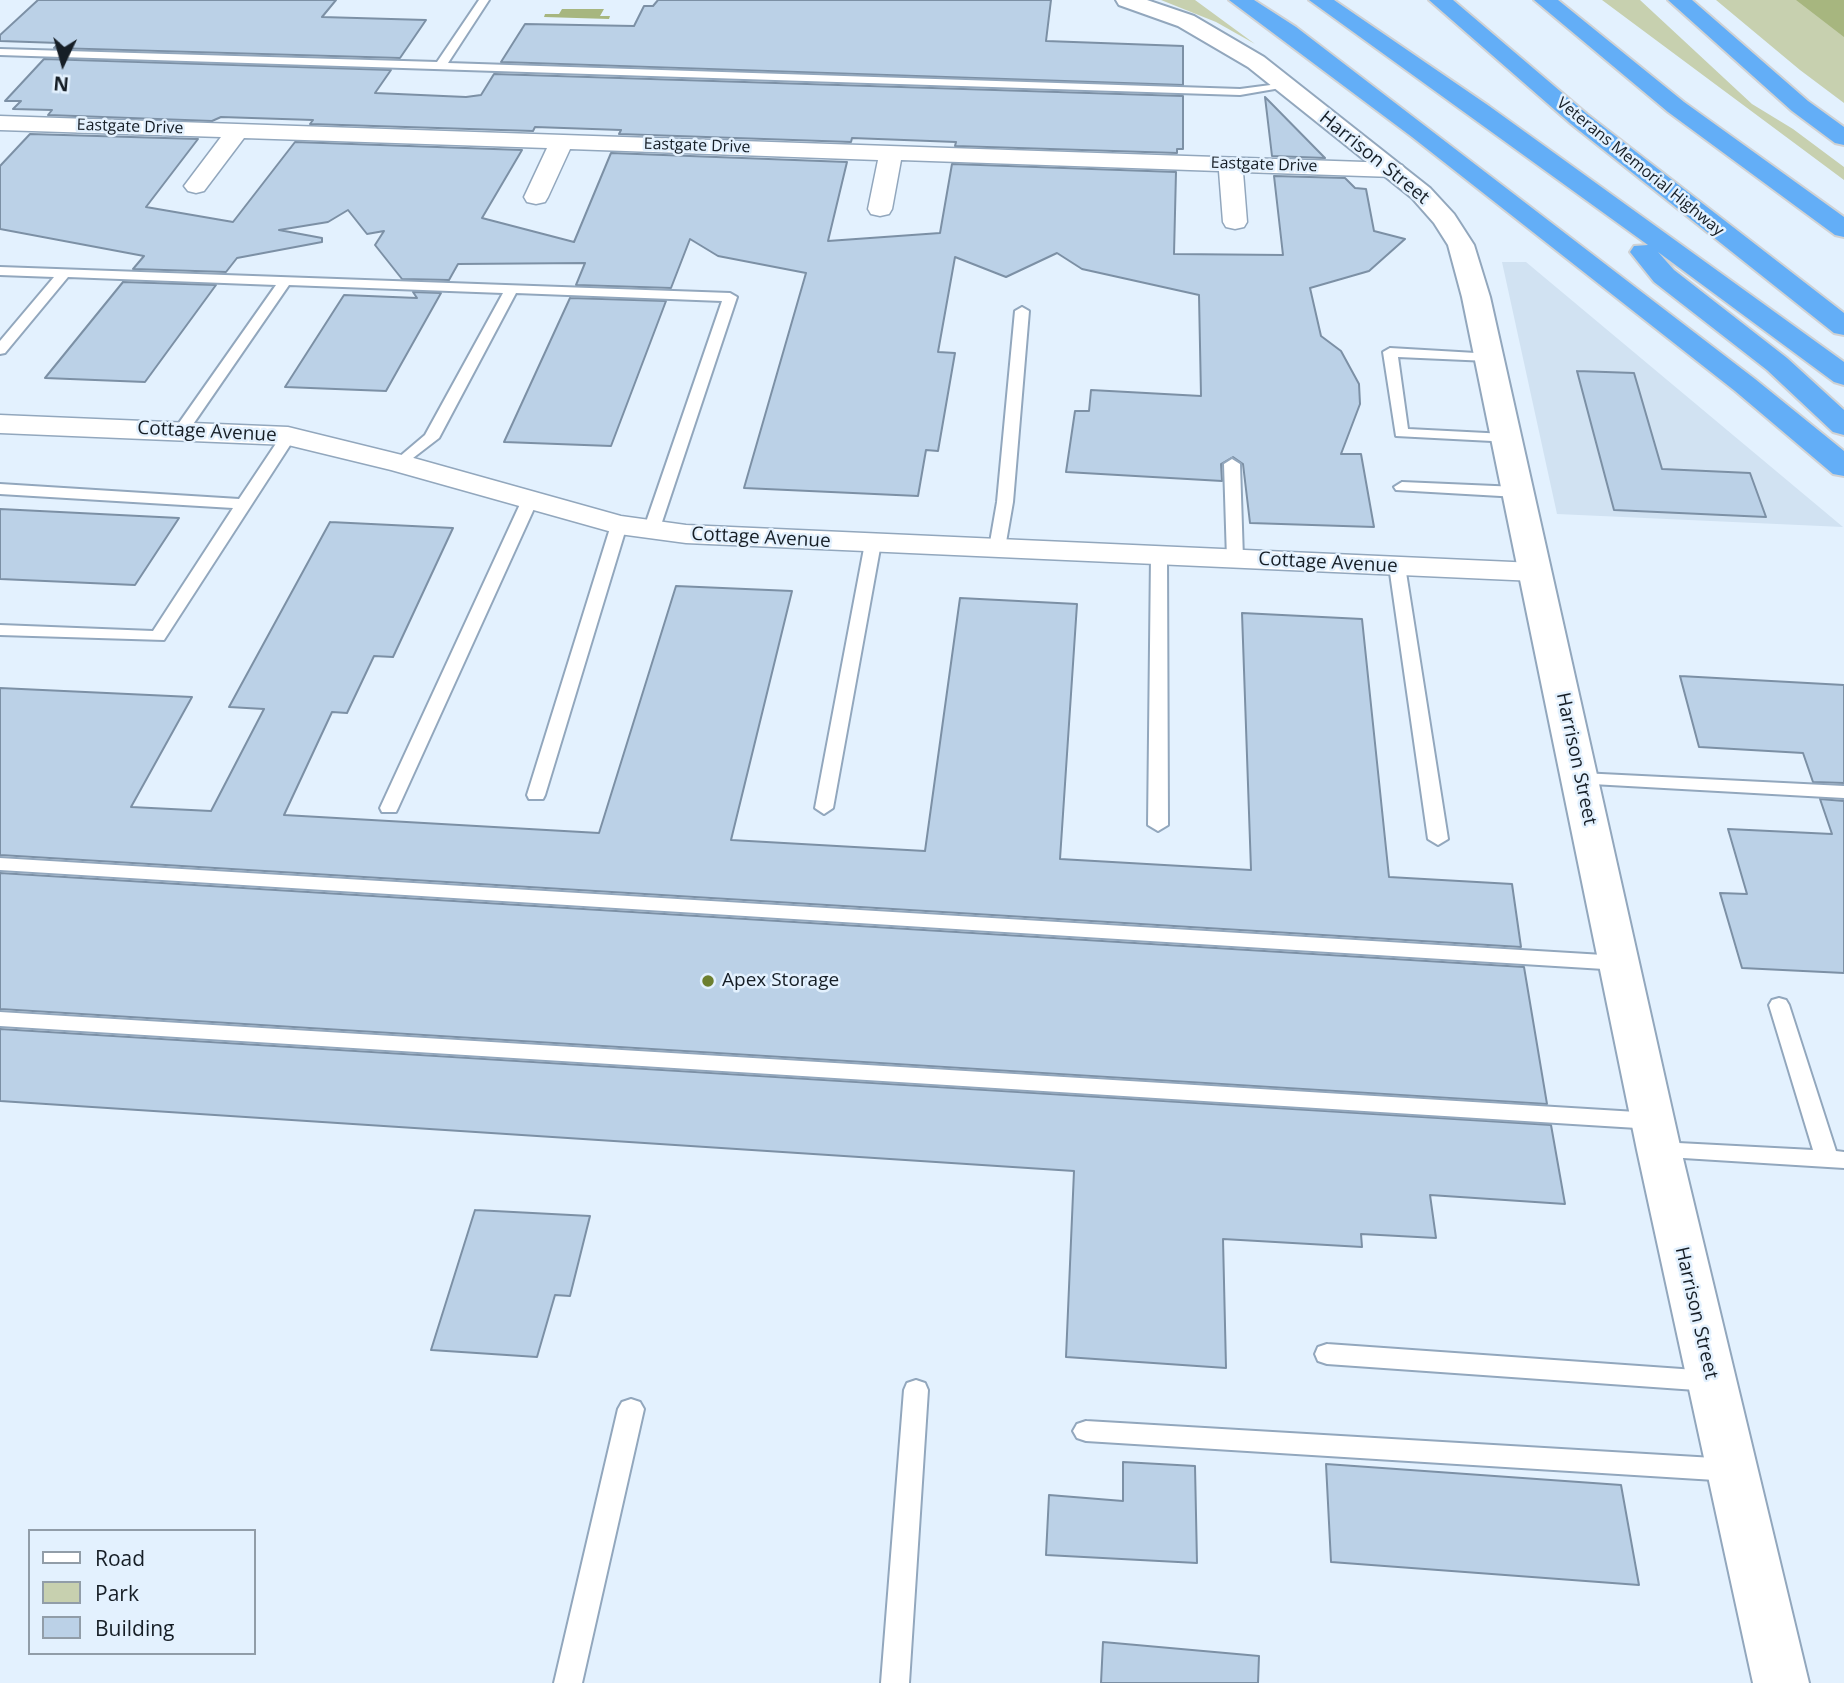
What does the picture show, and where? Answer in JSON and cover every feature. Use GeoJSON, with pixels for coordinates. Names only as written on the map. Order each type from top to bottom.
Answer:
{"type":"FeatureCollection","features":[{"type":"Feature","properties":{"kind":"highway"},"geometry":{"type":"LineString","coordinates":[[1240,0],[1288,32],[1421,132],[1745,385],[1844,467]]}},
{"type":"Feature","properties":{"kind":"highway"},"geometry":{"type":"LineString","coordinates":[[1320,0],[1584,185],[1844,376]]}},
{"type":"Feature","properties":{"kind":"highway","name":"Veterans Memorial Highway"},"geometry":{"type":"LineString","coordinates":[[1440,0],[1569,111],[1844,327]]}},
{"type":"Feature","properties":{"kind":"highway"},"geometry":{"type":"LineString","coordinates":[[1545,0],[1676,107],[1844,229]]}},
{"type":"Feature","properties":{"kind":"highway"},"geometry":{"type":"LineString","coordinates":[[1679,0],[1800,106],[1844,138]]}},
{"type":"Feature","properties":{"kind":"highway"},"geometry":{"type":"LineString","coordinates":[[1584,185],[1664,276],[1777,364],[1844,426]]}},
{"type":"Feature","properties":{"kind":"street","name":"Harrison Street"},"geometry":{"type":"LineString","coordinates":[[1128,0],[1186,21],[1223,40],[1286,86],[1394,170],[1445,219],[1461,245],[1476,297],[1656,1135],[1781,1683]]}},
{"type":"Feature","properties":{"kind":"street","name":"Eastgate Drive"},"geometry":{"type":"LineString","coordinates":[[0,123],[1394,170]]}},
{"type":"Feature","properties":{"kind":"street"},"geometry":{"type":"LineString","coordinates":[[196,186],[238,131]]}},
{"type":"Feature","properties":{"kind":"street"},"geometry":{"type":"LineString","coordinates":[[536,197],[562,142]]}},
{"type":"Feature","properties":{"kind":"street"},"geometry":{"type":"LineString","coordinates":[[880,209],[891,153]]}},
{"type":"Feature","properties":{"kind":"street"},"geometry":{"type":"LineString","coordinates":[[1230,164],[1235,222]]}},
{"type":"Feature","properties":{"kind":"street","name":"Cottage Avenue"},"geometry":{"type":"LineString","coordinates":[[0,424],[288,436],[401,463],[529,502],[651,531],[1535,572]]}},
{"type":"Feature","properties":{"kind":"lane"},"geometry":{"type":"LineString","coordinates":[[440,66],[484,0]]}},
{"type":"Feature","properties":{"kind":"lane"},"geometry":{"type":"LineString","coordinates":[[64,54],[74,43]]}},
{"type":"Feature","properties":{"kind":"lane"},"geometry":{"type":"LineString","coordinates":[[0,52],[1240,92],[1286,86]]}},
{"type":"Feature","properties":{"kind":"lane"},"geometry":{"type":"LineString","coordinates":[[835,79],[838,65]]}},
{"type":"Feature","properties":{"kind":"lane"},"geometry":{"type":"LineString","coordinates":[[0,271],[730,297],[651,531]]}},
{"type":"Feature","properties":{"kind":"lane"},"geometry":{"type":"LineString","coordinates":[[0,350],[65,273]]}},
{"type":"Feature","properties":{"kind":"lane"},"geometry":{"type":"LineString","coordinates":[[182,430],[285,281]]}},
{"type":"Feature","properties":{"kind":"lane"},"geometry":{"type":"LineString","coordinates":[[401,463],[431,439],[512,289]]}},
{"type":"Feature","properties":{"kind":"lane"},"geometry":{"type":"LineString","coordinates":[[997,548],[1005,502],[1022,311]]}},
{"type":"Feature","properties":{"kind":"lane"},"geometry":{"type":"LineString","coordinates":[[1488,357],[1390,352],[1401,433],[1506,439]]}},
{"type":"Feature","properties":{"kind":"lane"},"geometry":{"type":"LineString","coordinates":[[0,630],[159,636],[288,436]]}},
{"type":"Feature","properties":{"kind":"lane"},"geometry":{"type":"LineString","coordinates":[[1233,464],[1236,559]]}},
{"type":"Feature","properties":{"kind":"lane"},"geometry":{"type":"LineString","coordinates":[[1402,488],[1518,492]]}},
{"type":"Feature","properties":{"kind":"lane"},"geometry":{"type":"LineString","coordinates":[[0,489],[244,504]]}},
{"type":"Feature","properties":{"kind":"lane"},"geometry":{"type":"LineString","coordinates":[[388,808],[529,502]]}},
{"type":"Feature","properties":{"kind":"lane"},"geometry":{"type":"LineString","coordinates":[[536,795],[618,525]]}},
{"type":"Feature","properties":{"kind":"lane"},"geometry":{"type":"LineString","coordinates":[[824,808],[873,543]]}},
{"type":"Feature","properties":{"kind":"lane"},"geometry":{"type":"LineString","coordinates":[[1158,825],[1159,556]]}},
{"type":"Feature","properties":{"kind":"lane"},"geometry":{"type":"LineString","coordinates":[[1397,566],[1438,839]]}},
{"type":"Feature","properties":{"kind":"lane"},"geometry":{"type":"LineString","coordinates":[[1581,779],[1844,792]]}},
{"type":"Feature","properties":{"kind":"lane"},"geometry":{"type":"LineString","coordinates":[[0,864],[1620,963]]}},
{"type":"Feature","properties":{"kind":"lane"},"geometry":{"type":"LineString","coordinates":[[0,1019],[1656,1135],[1835,1159],[1779,1005]]}},
{"type":"Feature","properties":{"kind":"lane"},"geometry":{"type":"LineString","coordinates":[[1326,1354],[1712,1381]]}},
{"type":"Feature","properties":{"kind":"lane"},"geometry":{"type":"LineString","coordinates":[[895,1683],[916,1390]]}},
{"type":"Feature","properties":{"kind":"lane"},"geometry":{"type":"LineString","coordinates":[[568,1683],[631,1409]]}},
{"type":"Feature","properties":{"kind":"lane"},"geometry":{"type":"LineString","coordinates":[[1086,1431],[1732,1470]]}},
{"type":"Feature","properties":{"kind":"shaded area"},"geometry":{"type":"Polygon","coordinates":[[[1796,0],[1844,0],[1844,37],[1796,0]]]}},
{"type":"Feature","properties":{"kind":"shaded area"},"geometry":{"type":"Polygon","coordinates":[[[562,9],[604,9],[600,16],[610,16],[609,19],[544,17],[545,14],[559,14],[562,9]]]}},
{"type":"Feature","properties":{"kind":"shaded area"},"geometry":{"type":"Polygon","coordinates":[[[1502,262],[1526,262],[1843,527],[1557,514],[1502,262]]]}},
{"type":"Feature","properties":{"kind":"green space"},"geometry":{"type":"Polygon","coordinates":[[[1161,0],[1195,0],[1255,44],[1216,22],[1161,0]]]}},
{"type":"Feature","properties":{"kind":"green space"},"geometry":{"type":"Polygon","coordinates":[[[1602,0],[1640,0],[1752,104],[1793,129],[1844,167],[1844,180],[1602,0]]]}},
{"type":"Feature","properties":{"kind":"green space"},"geometry":{"type":"Polygon","coordinates":[[[1716,0],[1844,0],[1844,103],[1800,70],[1716,0]]]}},
{"type":"Feature","properties":{"kind":"building"},"geometry":{"type":"Polygon","coordinates":[[[38,0],[336,0],[322,17],[426,20],[400,58],[54,48],[59,43],[0,41],[0,35],[38,0]]]}},
{"type":"Feature","properties":{"kind":"building"},"geometry":{"type":"Polygon","coordinates":[[[658,0],[1051,0],[1046,41],[1183,46],[1183,85],[501,62],[525,24],[634,26],[644,6],[653,6],[658,0]]]}},
{"type":"Feature","properties":{"kind":"building"},"geometry":{"type":"Polygon","coordinates":[[[44,59],[391,70],[375,93],[466,97],[481,95],[494,74],[1183,96],[1183,149],[1177,149],[1177,153],[955,146],[956,142],[852,138],[851,142],[619,134],[621,130],[535,127],[533,131],[310,124],[313,120],[221,117],[212,121],[48,115],[52,110],[13,109],[21,101],[5,101],[44,59]]]}},
{"type":"Feature","properties":{"kind":"building"},"geometry":{"type":"Polygon","coordinates":[[[1265,97],[1325,158],[1272,156],[1265,97]]]}},
{"type":"Feature","properties":{"kind":"building"},"geometry":{"type":"Polygon","coordinates":[[[30,134],[198,139],[146,207],[233,222],[295,142],[522,150],[482,218],[574,242],[611,153],[847,162],[828,241],[940,233],[952,164],[1176,172],[1174,254],[1283,255],[1274,176],[1345,178],[1355,188],[1366,189],[1374,231],[1405,239],[1369,271],[1310,288],[1321,336],[1341,351],[1359,384],[1360,404],[1341,454],[1361,454],[1374,527],[1250,523],[1243,464],[1233,457],[1221,464],[1222,481],[1066,472],[1075,411],[1089,411],[1091,390],[1201,396],[1199,295],[1082,269],[1057,253],[1006,277],[955,257],[938,352],[955,353],[938,451],[926,450],[918,496],[744,488],[806,273],[718,256],[690,239],[671,288],[576,285],[585,263],[458,264],[449,280],[402,279],[375,245],[384,231],[367,234],[348,210],[328,222],[279,230],[322,238],[322,242],[237,258],[226,272],[133,269],[144,256],[0,229],[0,166],[30,134]]]}},
{"type":"Feature","properties":{"kind":"building"},"geometry":{"type":"Polygon","coordinates":[[[123,282],[216,285],[145,382],[45,378],[123,282]]]}},
{"type":"Feature","properties":{"kind":"building"},"geometry":{"type":"Polygon","coordinates":[[[413,292],[441,293],[386,391],[285,387],[344,295],[417,298],[413,292]]]}},
{"type":"Feature","properties":{"kind":"building"},"geometry":{"type":"Polygon","coordinates":[[[570,298],[666,301],[611,446],[504,442],[570,298]]]}},
{"type":"Feature","properties":{"kind":"building"},"geometry":{"type":"Polygon","coordinates":[[[1577,371],[1634,373],[1662,469],[1750,473],[1766,517],[1614,510],[1577,371]]]}},
{"type":"Feature","properties":{"kind":"building"},"geometry":{"type":"Polygon","coordinates":[[[0,509],[179,518],[135,585],[0,579],[0,509]]]}},
{"type":"Feature","properties":{"kind":"building"},"geometry":{"type":"Polygon","coordinates":[[[330,522],[453,528],[393,657],[374,656],[347,713],[332,712],[284,815],[599,833],[676,586],[792,591],[731,840],[925,851],[960,598],[1077,604],[1060,859],[1251,870],[1242,613],[1362,619],[1389,877],[1512,884],[1521,947],[0,855],[0,688],[192,697],[131,807],[211,811],[264,709],[229,707],[330,522]]]}},
{"type":"Feature","properties":{"kind":"building"},"geometry":{"type":"Polygon","coordinates":[[[1680,676],[1844,685],[1844,783],[1813,782],[1803,753],[1699,747],[1680,676]]]}},
{"type":"Feature","properties":{"kind":"building"},"geometry":{"type":"Polygon","coordinates":[[[1820,799],[1844,801],[1844,973],[1742,968],[1720,893],[1747,894],[1728,829],[1832,834],[1820,799]]]}},
{"type":"Feature","properties":{"kind":"building"},"geometry":{"type":"Polygon","coordinates":[[[0,873],[1524,967],[1547,1104],[0,1009],[0,873]]]}},
{"type":"Feature","properties":{"kind":"building"},"geometry":{"type":"Polygon","coordinates":[[[0,1029],[1551,1125],[1565,1204],[1430,1195],[1436,1238],[1361,1234],[1362,1247],[1223,1239],[1226,1368],[1066,1357],[1074,1171],[0,1101],[0,1029]]]}},
{"type":"Feature","properties":{"kind":"building"},"geometry":{"type":"Polygon","coordinates":[[[475,1210],[590,1216],[570,1296],[555,1295],[537,1357],[431,1350],[475,1210]]]}},
{"type":"Feature","properties":{"kind":"building"},"geometry":{"type":"Polygon","coordinates":[[[1123,1462],[1195,1466],[1197,1563],[1046,1555],[1049,1495],[1123,1501],[1123,1462]]]}},
{"type":"Feature","properties":{"kind":"building"},"geometry":{"type":"Polygon","coordinates":[[[1326,1464],[1621,1485],[1639,1585],[1331,1562],[1326,1464]]]}},
{"type":"Feature","properties":{"kind":"building"},"geometry":{"type":"Polygon","coordinates":[[[1103,1642],[1259,1656],[1258,1683],[1101,1683],[1103,1642]]]}},
{"type":"Feature","properties":{"kind":"place","name":"Apex Storage"},"geometry":{"type":"Point","coordinates":[708,981]}}]}
